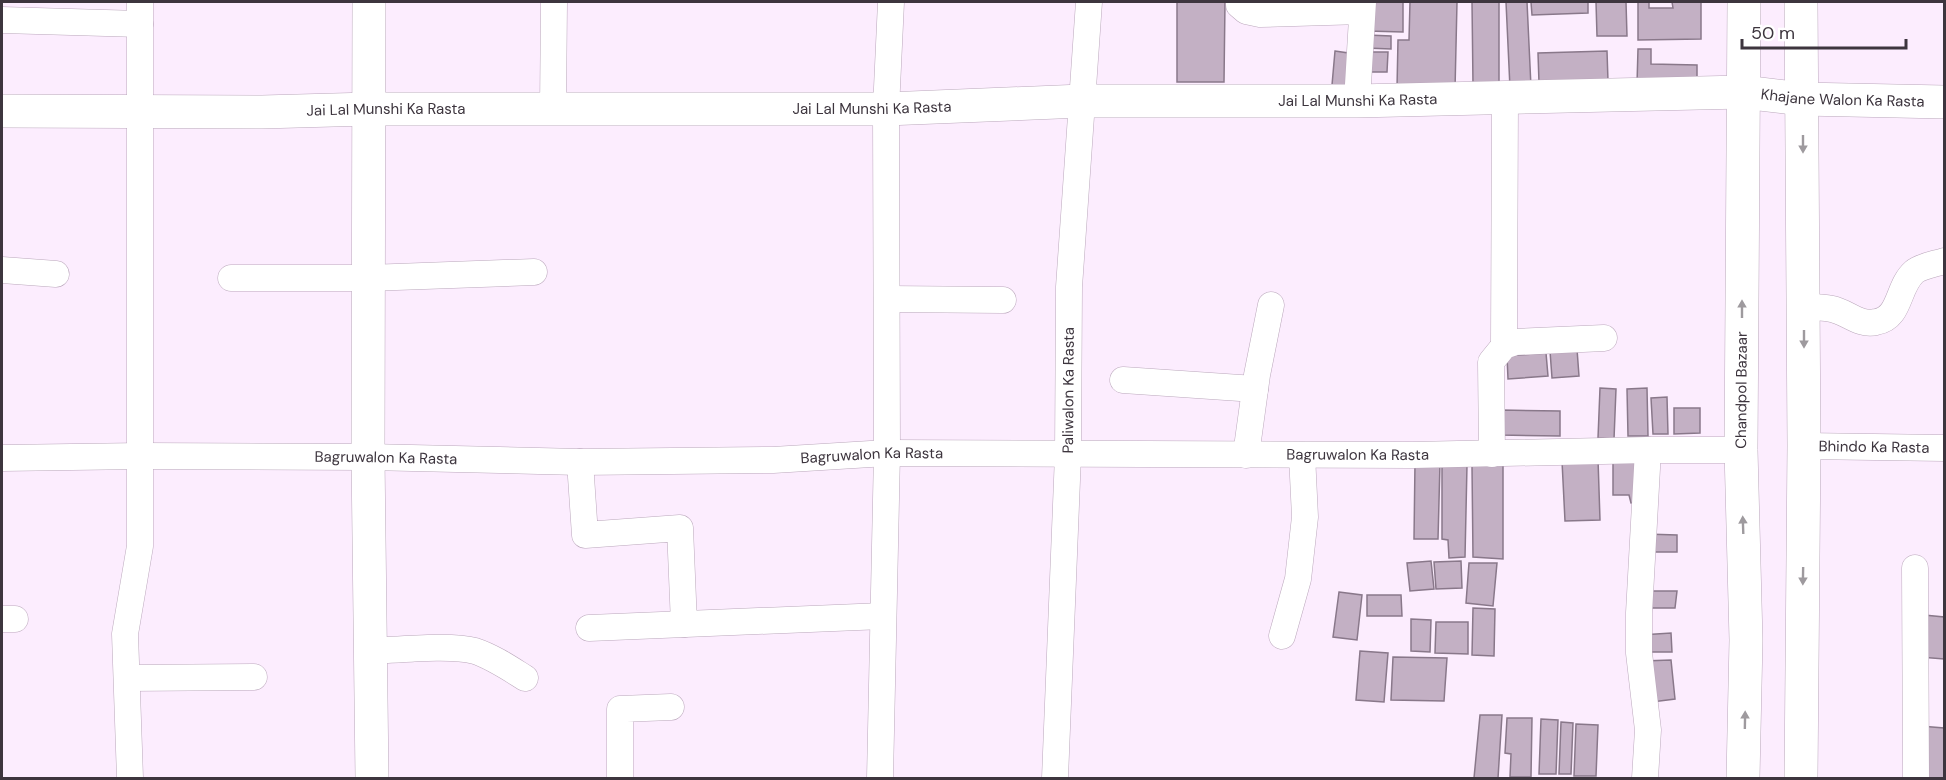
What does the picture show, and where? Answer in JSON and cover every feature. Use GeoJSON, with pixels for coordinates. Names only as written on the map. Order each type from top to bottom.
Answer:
{"type":"FeatureCollection","features":[{"type":"Feature","properties":{"kind":"main road"},"geometry":{"type":"LineString","coordinates":[[369,2],[368,457],[372,778]]}},
{"type":"Feature","properties":{"kind":"main road","name":"Chandpol Bazaar"},"geometry":{"type":"LineString","coordinates":[[1743,778],[1746,640],[1741,450],[1744,2]]}},
{"type":"Feature","properties":{"kind":"main road"},"geometry":{"type":"LineString","coordinates":[[1801,778],[1804,446],[1802,2]]}},
{"type":"Feature","properties":{"kind":"main road","name":"Jai Lal Munshi Ka Rasta"},"geometry":{"type":"LineString","coordinates":[[2,111],[886,109],[1082,101],[1357,101],[1743,93]]}},
{"type":"Feature","properties":{"kind":"main road","name":"Khajane Walon Ka Rasta"},"geometry":{"type":"LineString","coordinates":[[1743,93],[1802,99],[1944,102]]}},
{"type":"Feature","properties":{"kind":"street"},"geometry":{"type":"LineString","coordinates":[[553,109],[554,2]]}},
{"type":"Feature","properties":{"kind":"street"},"geometry":{"type":"LineString","coordinates":[[880,778],[886,453],[886,109],[891,2]]}},
{"type":"Feature","properties":{"kind":"street","name":"Paliwalon Ka Rasta"},"geometry":{"type":"LineString","coordinates":[[1055,778],[1068,455],[1070,287],[1089,2]]}},
{"type":"Feature","properties":{"kind":"street"},"geometry":{"type":"LineString","coordinates":[[1239,2],[1246,11],[1260,14],[1363,6],[1357,101]]}},
{"type":"Feature","properties":{"kind":"street"},"geometry":{"type":"LineString","coordinates":[[2,20],[140,13],[140,546],[125,634],[130,778]]}},
{"type":"Feature","properties":{"kind":"street"},"geometry":{"type":"LineString","coordinates":[[1504,346],[1505,98]]}},
{"type":"Feature","properties":{"kind":"street"},"geometry":{"type":"LineString","coordinates":[[1803,307],[1833,309],[1861,322],[1874,323],[1884,320],[1894,310],[1904,283],[1915,271],[1944,261]]}},
{"type":"Feature","properties":{"kind":"street"},"geometry":{"type":"LineString","coordinates":[[2,270],[56,274]]}},
{"type":"Feature","properties":{"kind":"street"},"geometry":{"type":"LineString","coordinates":[[231,278],[369,278],[534,272]]}},
{"type":"Feature","properties":{"kind":"street"},"geometry":{"type":"LineString","coordinates":[[887,299],[1003,300]]}},
{"type":"Feature","properties":{"kind":"street"},"geometry":{"type":"LineString","coordinates":[[1246,455],[1255,389],[1271,305]]}},
{"type":"Feature","properties":{"kind":"street"},"geometry":{"type":"LineString","coordinates":[[1492,454],[1491,362],[1504,346],[1516,342],[1604,338]]}},
{"type":"Feature","properties":{"kind":"street"},"geometry":{"type":"LineString","coordinates":[[1123,380],[1255,389]]}},
{"type":"Feature","properties":{"kind":"street","name":"Bhindo Ka Rasta"},"geometry":{"type":"LineString","coordinates":[[1804,446],[1944,448]]}},
{"type":"Feature","properties":{"kind":"street"},"geometry":{"type":"LineString","coordinates":[[1645,778],[1648,730],[1639,653],[1639,613],[1648,450]]}},
{"type":"Feature","properties":{"kind":"street","name":"Bagruwalon Ka Rasta"},"geometry":{"type":"LineString","coordinates":[[2,458],[368,457],[580,462],[773,460],[886,453],[1302,455],[1741,450]]}},
{"type":"Feature","properties":{"kind":"street"},"geometry":{"type":"LineString","coordinates":[[1282,636],[1298,579],[1305,517],[1302,455]]}},
{"type":"Feature","properties":{"kind":"street"},"geometry":{"type":"LineString","coordinates":[[580,462],[585,535],[680,528],[684,624]]}},
{"type":"Feature","properties":{"kind":"street"},"geometry":{"type":"LineString","coordinates":[[1915,568],[1916,778]]}},
{"type":"Feature","properties":{"kind":"street"},"geometry":{"type":"LineString","coordinates":[[589,628],[884,616]]}},
{"type":"Feature","properties":{"kind":"street"},"geometry":{"type":"LineString","coordinates":[[370,651],[447,648],[473,650],[525,678]]}},
{"type":"Feature","properties":{"kind":"street"},"geometry":{"type":"LineString","coordinates":[[127,678],[254,677]]}},
{"type":"Feature","properties":{"kind":"street"},"geometry":{"type":"LineString","coordinates":[[620,778],[620,709],[671,707]]}},
{"type":"Feature","properties":{"kind":"building"},"geometry":{"type":"Polygon","coordinates":[[[1177,2],[1225,2],[1224,82],[1177,82],[1177,2]]]}},
{"type":"Feature","properties":{"kind":"building"},"geometry":{"type":"Polygon","coordinates":[[[1367,2],[1403,2],[1403,32],[1367,31],[1367,2]]]}},
{"type":"Feature","properties":{"kind":"building"},"geometry":{"type":"Polygon","coordinates":[[[1410,2],[1457,2],[1455,90],[1397,88],[1398,40],[1409,40],[1410,2]]]}},
{"type":"Feature","properties":{"kind":"building"},"geometry":{"type":"Polygon","coordinates":[[[1472,2],[1499,2],[1499,84],[1473,85],[1472,2]]]}},
{"type":"Feature","properties":{"kind":"building"},"geometry":{"type":"Polygon","coordinates":[[[1506,2],[1527,2],[1531,87],[1510,88],[1506,2]]]}},
{"type":"Feature","properties":{"kind":"building"},"geometry":{"type":"Polygon","coordinates":[[[1531,2],[1588,2],[1588,13],[1532,15],[1531,2]]]}},
{"type":"Feature","properties":{"kind":"building"},"geometry":{"type":"Polygon","coordinates":[[[1596,2],[1626,2],[1627,36],[1597,36],[1596,2]]]}},
{"type":"Feature","properties":{"kind":"building"},"geometry":{"type":"Polygon","coordinates":[[[1638,2],[1649,2],[1649,8],[1673,8],[1672,2],[1701,2],[1701,39],[1638,40],[1638,2]]]}},
{"type":"Feature","properties":{"kind":"building"},"geometry":{"type":"Polygon","coordinates":[[[1367,35],[1391,36],[1391,49],[1366,48],[1367,35]]]}},
{"type":"Feature","properties":{"kind":"building"},"geometry":{"type":"Polygon","coordinates":[[[1638,49],[1651,49],[1651,64],[1697,65],[1697,86],[1637,84],[1638,49]]]}},
{"type":"Feature","properties":{"kind":"building"},"geometry":{"type":"Polygon","coordinates":[[[1335,51],[1355,54],[1352,87],[1332,85],[1335,51]]]}},
{"type":"Feature","properties":{"kind":"building"},"geometry":{"type":"Polygon","coordinates":[[[1607,51],[1608,81],[1539,83],[1538,53],[1607,51]]]}},
{"type":"Feature","properties":{"kind":"building"},"geometry":{"type":"Polygon","coordinates":[[[1368,52],[1388,52],[1387,72],[1368,72],[1368,52]]]}},
{"type":"Feature","properties":{"kind":"building"},"geometry":{"type":"Polygon","coordinates":[[[1577,349],[1579,376],[1552,378],[1550,351],[1577,349]]]}},
{"type":"Feature","properties":{"kind":"building"},"geometry":{"type":"Polygon","coordinates":[[[1546,353],[1548,376],[1508,379],[1507,356],[1546,353]]]}},
{"type":"Feature","properties":{"kind":"building"},"geometry":{"type":"Polygon","coordinates":[[[1600,388],[1616,389],[1614,439],[1598,438],[1600,388]]]}},
{"type":"Feature","properties":{"kind":"building"},"geometry":{"type":"Polygon","coordinates":[[[1647,388],[1648,436],[1628,436],[1627,389],[1647,388]]]}},
{"type":"Feature","properties":{"kind":"building"},"geometry":{"type":"Polygon","coordinates":[[[1667,397],[1668,434],[1653,434],[1651,398],[1667,397]]]}},
{"type":"Feature","properties":{"kind":"building"},"geometry":{"type":"Polygon","coordinates":[[[1674,408],[1700,408],[1700,433],[1674,434],[1674,408]]]}},
{"type":"Feature","properties":{"kind":"building"},"geometry":{"type":"Polygon","coordinates":[[[1501,410],[1560,411],[1560,436],[1500,435],[1501,410]]]}},
{"type":"Feature","properties":{"kind":"building"},"geometry":{"type":"Polygon","coordinates":[[[1644,458],[1643,501],[1631,503],[1629,495],[1613,495],[1613,459],[1644,458]]]}},
{"type":"Feature","properties":{"kind":"building"},"geometry":{"type":"Polygon","coordinates":[[[1598,459],[1600,520],[1565,521],[1562,461],[1598,459]]]}},
{"type":"Feature","properties":{"kind":"building"},"geometry":{"type":"Polygon","coordinates":[[[1415,463],[1440,463],[1438,539],[1414,539],[1415,463]]]}},
{"type":"Feature","properties":{"kind":"building"},"geometry":{"type":"Polygon","coordinates":[[[1442,464],[1467,465],[1465,557],[1449,558],[1448,540],[1442,539],[1442,464]]]}},
{"type":"Feature","properties":{"kind":"building"},"geometry":{"type":"Polygon","coordinates":[[[1503,465],[1503,559],[1473,557],[1472,466],[1503,465]]]}},
{"type":"Feature","properties":{"kind":"building"},"geometry":{"type":"Polygon","coordinates":[[[1645,534],[1677,535],[1677,552],[1645,552],[1645,534]]]}},
{"type":"Feature","properties":{"kind":"building"},"geometry":{"type":"Polygon","coordinates":[[[1431,561],[1434,589],[1410,591],[1407,563],[1431,561]]]}},
{"type":"Feature","properties":{"kind":"building"},"geometry":{"type":"Polygon","coordinates":[[[1461,561],[1462,588],[1436,589],[1434,562],[1461,561]]]}},
{"type":"Feature","properties":{"kind":"building"},"geometry":{"type":"Polygon","coordinates":[[[1469,563],[1497,563],[1493,606],[1466,603],[1469,563]]]}},
{"type":"Feature","properties":{"kind":"building"},"geometry":{"type":"Polygon","coordinates":[[[1642,591],[1677,591],[1675,608],[1643,608],[1642,591]]]}},
{"type":"Feature","properties":{"kind":"building"},"geometry":{"type":"Polygon","coordinates":[[[1339,592],[1362,595],[1357,640],[1333,637],[1339,592]]]}},
{"type":"Feature","properties":{"kind":"building"},"geometry":{"type":"Polygon","coordinates":[[[1367,595],[1401,595],[1402,616],[1367,616],[1367,595]]]}},
{"type":"Feature","properties":{"kind":"building"},"geometry":{"type":"Polygon","coordinates":[[[1473,608],[1495,609],[1494,656],[1472,655],[1473,608]]]}},
{"type":"Feature","properties":{"kind":"building"},"geometry":{"type":"Polygon","coordinates":[[[1924,615],[1944,617],[1944,659],[1920,657],[1924,615]]]}},
{"type":"Feature","properties":{"kind":"building"},"geometry":{"type":"Polygon","coordinates":[[[1411,619],[1431,620],[1430,652],[1411,651],[1411,619]]]}},
{"type":"Feature","properties":{"kind":"building"},"geometry":{"type":"Polygon","coordinates":[[[1436,622],[1468,622],[1468,654],[1435,653],[1436,622]]]}},
{"type":"Feature","properties":{"kind":"building"},"geometry":{"type":"Polygon","coordinates":[[[1671,633],[1672,652],[1641,652],[1641,635],[1671,633]]]}},
{"type":"Feature","properties":{"kind":"building"},"geometry":{"type":"Polygon","coordinates":[[[1360,651],[1388,653],[1384,702],[1356,700],[1360,651]]]}},
{"type":"Feature","properties":{"kind":"building"},"geometry":{"type":"Polygon","coordinates":[[[1393,657],[1447,658],[1444,701],[1391,700],[1393,657]]]}},
{"type":"Feature","properties":{"kind":"building"},"geometry":{"type":"Polygon","coordinates":[[[1671,660],[1675,699],[1652,702],[1643,661],[1671,660]]]}},
{"type":"Feature","properties":{"kind":"building"},"geometry":{"type":"Polygon","coordinates":[[[1480,715],[1502,715],[1498,778],[1474,778],[1480,715]]]}},
{"type":"Feature","properties":{"kind":"building"},"geometry":{"type":"Polygon","coordinates":[[[1507,718],[1532,718],[1531,777],[1510,777],[1511,754],[1505,753],[1507,718]]]}},
{"type":"Feature","properties":{"kind":"building"},"geometry":{"type":"Polygon","coordinates":[[[1541,719],[1558,720],[1556,774],[1539,774],[1541,719]]]}},
{"type":"Feature","properties":{"kind":"building"},"geometry":{"type":"Polygon","coordinates":[[[1561,722],[1573,723],[1571,774],[1559,774],[1561,722]]]}},
{"type":"Feature","properties":{"kind":"building"},"geometry":{"type":"Polygon","coordinates":[[[1576,724],[1598,725],[1596,776],[1574,776],[1576,724]]]}},
{"type":"Feature","properties":{"kind":"building"},"geometry":{"type":"Polygon","coordinates":[[[1920,726],[1944,728],[1944,778],[1918,778],[1920,726]]]}}]}
